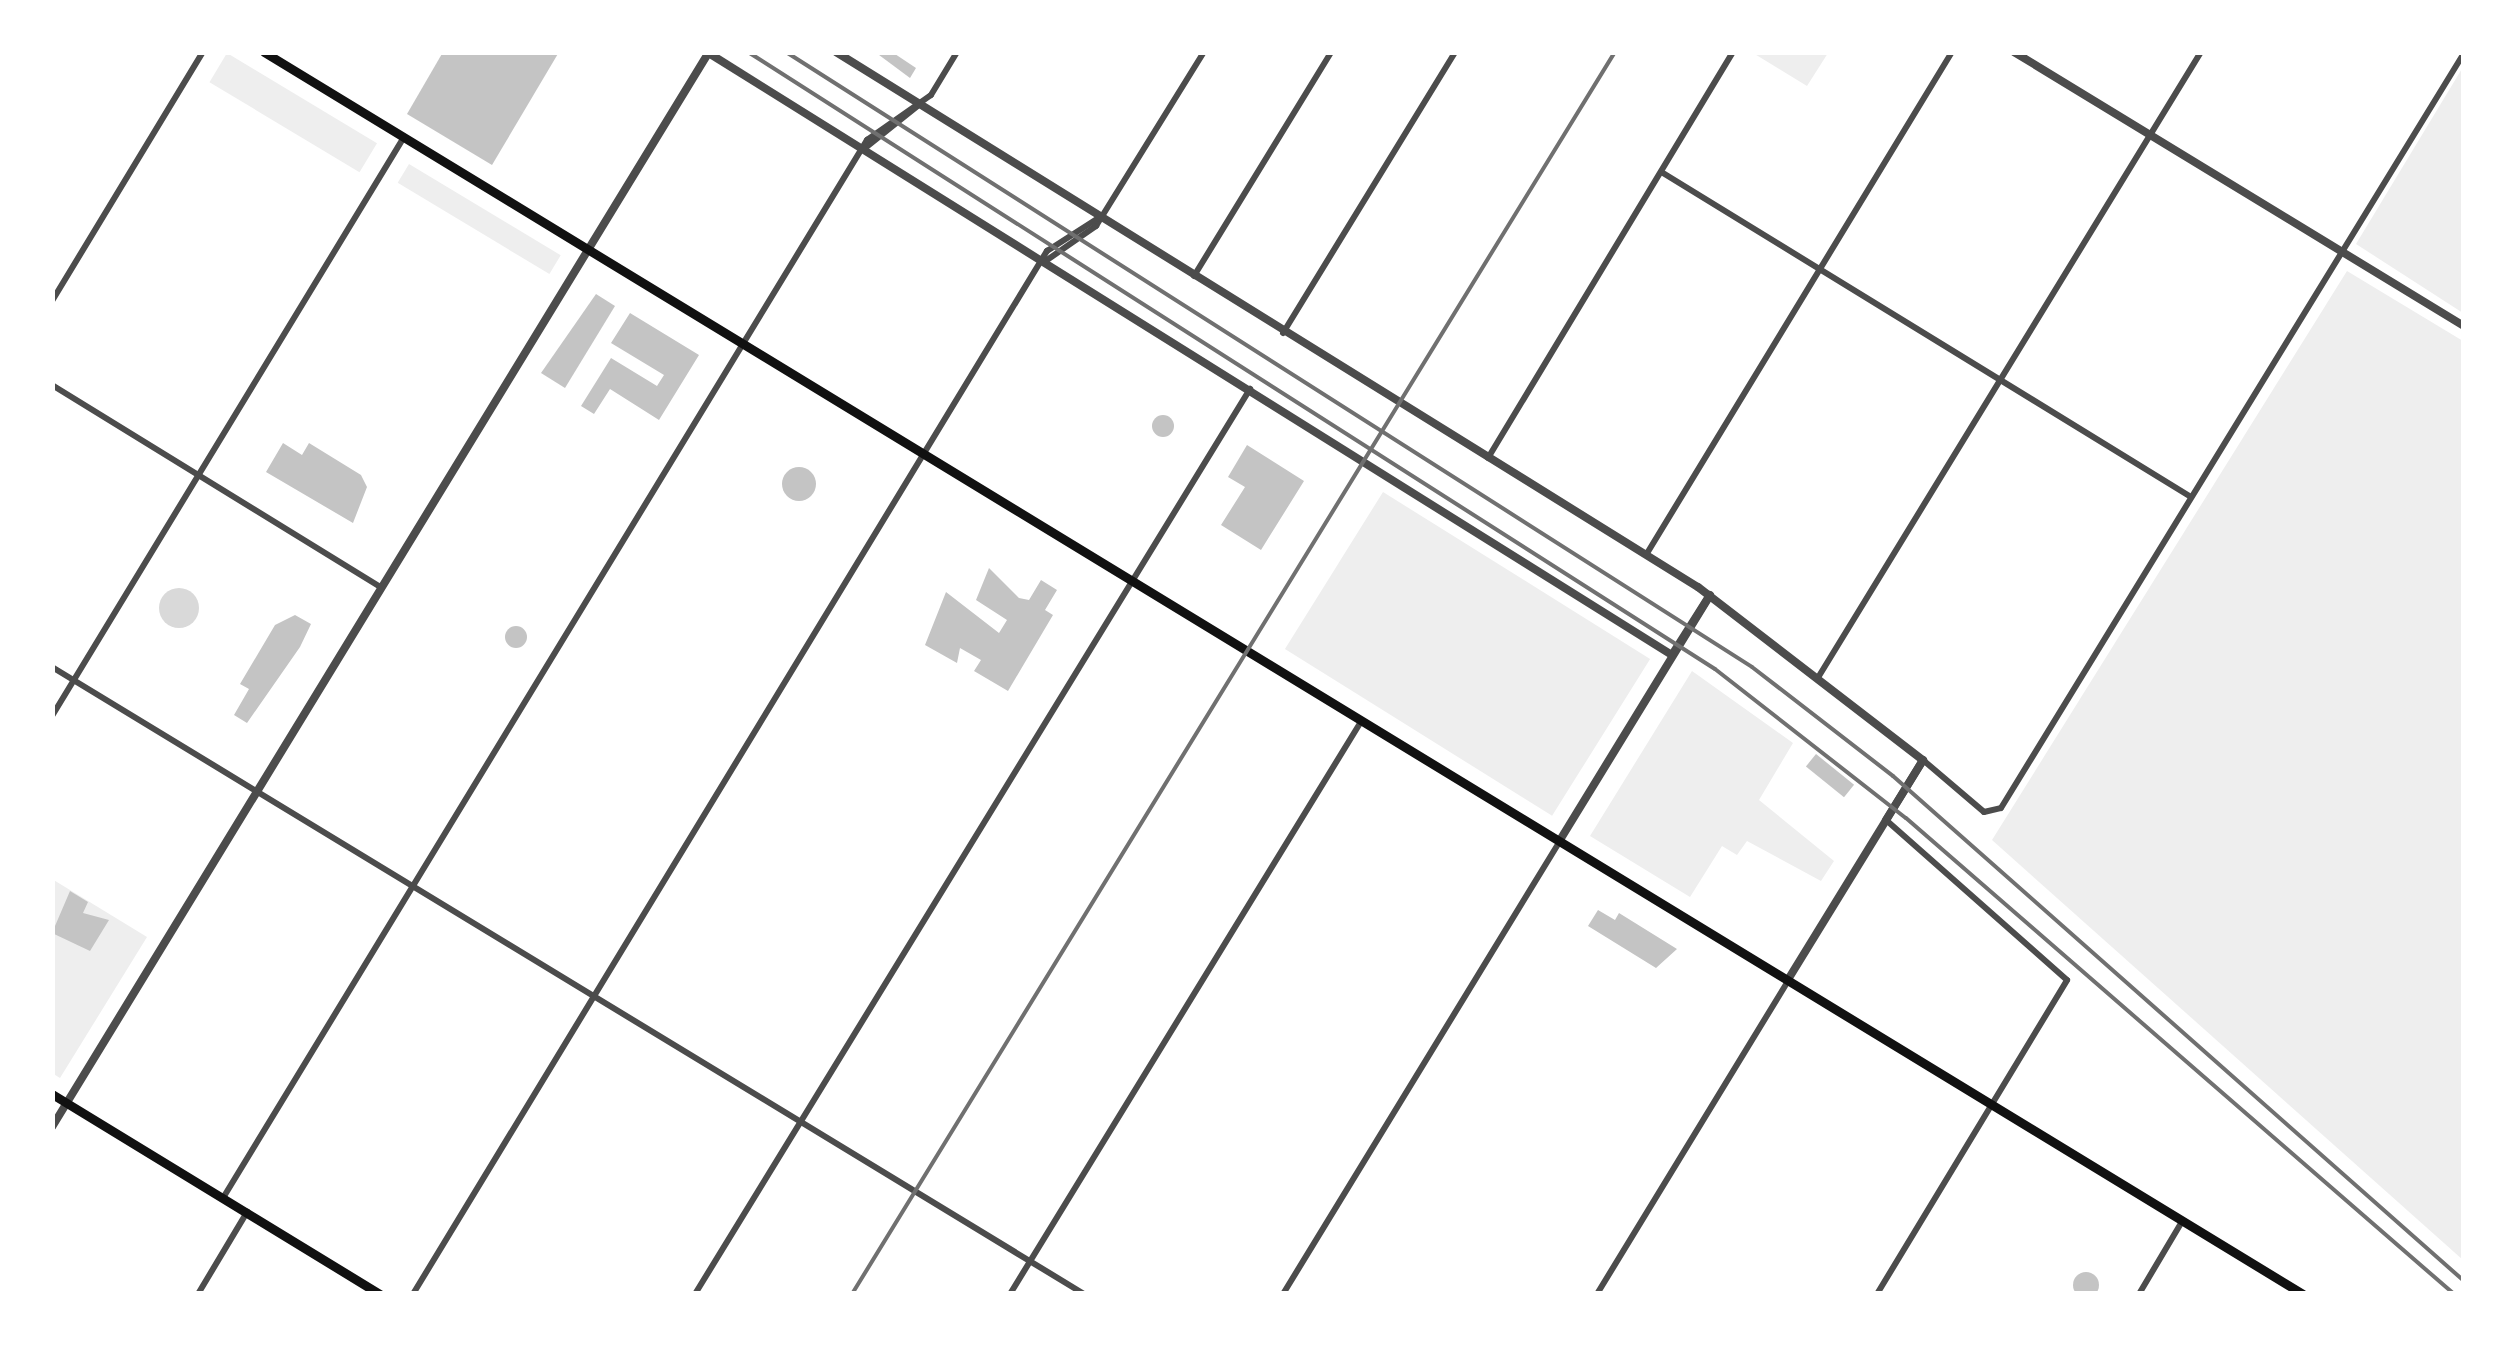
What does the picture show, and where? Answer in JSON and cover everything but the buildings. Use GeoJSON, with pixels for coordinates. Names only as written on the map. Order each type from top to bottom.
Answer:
{"type":"FeatureCollection","features":[{"type":"Feature","properties":{"kind":"main road"},"geometry":{"type":"LineString","coordinates":[[264,52],[2304,1294]]}},
{"type":"Feature","properties":{"kind":"main road"},"geometry":{"type":"LineString","coordinates":[[52,1094],[380,1294]]}},
{"type":"Feature","properties":{"kind":"street"},"geometry":{"type":"LineString","coordinates":[[52,301],[203,52]]}},
{"type":"Feature","properties":{"kind":"street"},"geometry":{"type":"LineString","coordinates":[[836,52],[1710,595],[1819,676],[1990,813],[2191,497],[2464,53]]}},
{"type":"Feature","properties":{"kind":"street"},"geometry":{"type":"LineString","coordinates":[[223,1198],[864,149],[919,104],[958,52]]}},
{"type":"Feature","properties":{"kind":"street"},"geometry":{"type":"LineString","coordinates":[[413,1294],[1046,260],[1100,217],[1204,52]]}},
{"type":"Feature","properties":{"kind":"street"},"geometry":{"type":"LineString","coordinates":[[1194,276],[1331,52]]}},
{"type":"Feature","properties":{"kind":"street"},"geometry":{"type":"LineString","coordinates":[[1488,458],[1733,52]]}},
{"type":"Feature","properties":{"kind":"street"},"geometry":{"type":"LineString","coordinates":[[1645,556],[1952,52]]}},
{"type":"Feature","properties":{"kind":"street"},"geometry":{"type":"LineString","coordinates":[[2014,52],[2464,326]]}},
{"type":"Feature","properties":{"kind":"street"},"geometry":{"type":"LineString","coordinates":[[1819,676],[2201,52]]}},
{"type":"Feature","properties":{"kind":"street"},"geometry":{"type":"LineString","coordinates":[[52,1126],[708,53],[1251,388],[1672,655]]}},
{"type":"Feature","properties":{"kind":"street"},"geometry":{"type":"LineString","coordinates":[[1283,333],[1455,53]]}},
{"type":"Feature","properties":{"kind":"street"},"geometry":{"type":"LineString","coordinates":[[52,716],[404,137]]}},
{"type":"Feature","properties":{"kind":"street"},"geometry":{"type":"LineString","coordinates":[[1663,173],[2191,497]]}},
{"type":"Feature","properties":{"kind":"street"},"geometry":{"type":"LineString","coordinates":[[52,385],[382,588]]}},
{"type":"Feature","properties":{"kind":"street"},"geometry":{"type":"LineString","coordinates":[[695,1294],[1251,388]]}},
{"type":"Feature","properties":{"kind":"street"},"geometry":{"type":"LineString","coordinates":[[1283,1294],[1710,595]]}},
{"type":"Feature","properties":{"kind":"street"},"geometry":{"type":"LineString","coordinates":[[52,667],[1084,1294]]}},
{"type":"Feature","properties":{"kind":"street"},"geometry":{"type":"LineString","coordinates":[[1010,1294],[1362,720]]}},
{"type":"Feature","properties":{"kind":"street"},"geometry":{"type":"LineString","coordinates":[[1596,1294],[1923,760]]}},
{"type":"Feature","properties":{"kind":"street"},"geometry":{"type":"LineString","coordinates":[[1876,1294],[2067,980],[1886,820]]}},
{"type":"Feature","properties":{"kind":"street"},"geometry":{"type":"LineString","coordinates":[[198,1294],[247,1212]]}},
{"type":"Feature","properties":{"kind":"street"},"geometry":{"type":"LineString","coordinates":[[2139,1294],[2184,1220]]}},
{"type":"Feature","properties":{"kind":"shaded area"},"geometry":{"type":"Polygon","coordinates":[[[227,53],[377,143],[359,172],[209,82],[227,53]]]}},
{"type":"Feature","properties":{"kind":"shaded area"},"geometry":{"type":"Polygon","coordinates":[[[1753,53],[1828,53],[1807,86],[1753,53]]]}},
{"type":"Feature","properties":{"kind":"shaded area"},"geometry":{"type":"Polygon","coordinates":[[[2463,67],[2463,313],[2356,244],[2463,67]]]}},
{"type":"Feature","properties":{"kind":"shaded area"},"geometry":{"type":"Polygon","coordinates":[[[409,164],[561,255],[549,274],[398,183],[409,164]]]}},
{"type":"Feature","properties":{"kind":"shaded area"},"geometry":{"type":"Polygon","coordinates":[[[2347,271],[2463,341],[2463,1260],[1992,840],[2347,271]]]}},
{"type":"Feature","properties":{"kind":"shaded area"},"geometry":{"type":"Polygon","coordinates":[[[1383,492],[1650,659],[1552,816],[1285,649],[1383,492]]]}},
{"type":"Feature","properties":{"kind":"shaded area"},"geometry":{"type":"Polygon","coordinates":[[[179,588],[193,594],[199,608],[193,622],[179,628],[165,622],[159,608],[165,594],[179,588]]]}},
{"type":"Feature","properties":{"kind":"shaded area"},"geometry":{"type":"Polygon","coordinates":[[[1692,671],[1793,743],[1759,800],[1834,861],[1821,881],[1747,841],[1737,855],[1722,846],[1690,897],[1590,836],[1692,671]]]}},
{"type":"Feature","properties":{"kind":"shaded area"},"geometry":{"type":"Polygon","coordinates":[[[52,879],[147,937],[60,1078],[52,1073],[52,879]]]}},
{"type":"Feature","properties":{"kind":"railway"},"geometry":{"type":"LineString","coordinates":[[748,52],[1715,669],[1906,818],[2454,1294]]}},
{"type":"Feature","properties":{"kind":"railway"},"geometry":{"type":"LineString","coordinates":[[786,52],[1752,667],[1893,776],[2464,1281]]}},
{"type":"Feature","properties":{"kind":"railway"},"geometry":{"type":"LineString","coordinates":[[852,1294],[1615,52]]}}]}
